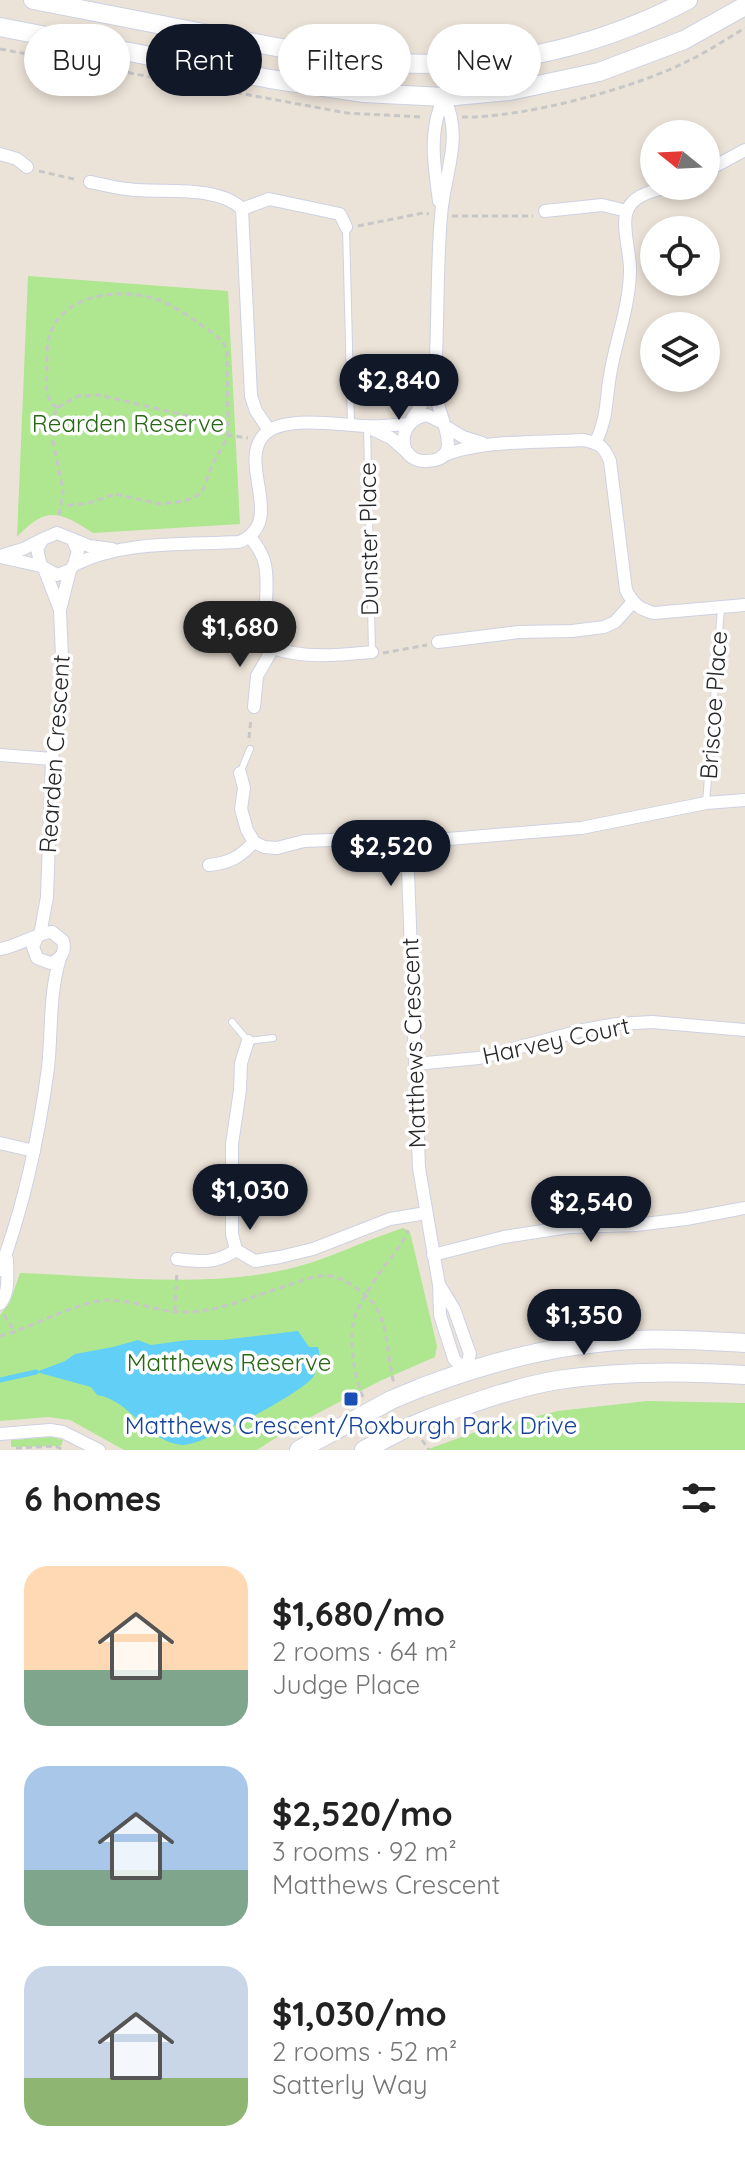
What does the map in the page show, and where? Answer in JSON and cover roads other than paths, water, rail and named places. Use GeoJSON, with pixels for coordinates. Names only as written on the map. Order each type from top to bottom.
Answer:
{"type":"FeatureCollection","features":[{"type":"Feature","properties":{"kind":"street"},"geometry":{"type":"LineString","coordinates":[[33,0],[292,51],[372,62],[427,64]]}},
{"type":"Feature","properties":{"kind":"street"},"geometry":{"type":"LineString","coordinates":[[541,52],[575,45],[657,16],[688,0]]}},
{"type":"Feature","properties":{"kind":"street"},"geometry":{"type":"LineString","coordinates":[[541,84],[599,72],[684,40],[745,6]]}},
{"type":"Feature","properties":{"kind":"street"},"geometry":{"type":"LineString","coordinates":[[0,27],[270,79],[364,93],[457,96]]}},
{"type":"Feature","properties":{"kind":"street"},"geometry":{"type":"LineString","coordinates":[[415,96],[434,117]]}},
{"type":"Feature","properties":{"kind":"street"},"geometry":{"type":"LineString","coordinates":[[453,117],[469,96]]}},
{"type":"Feature","properties":{"kind":"street"},"geometry":{"type":"LineString","coordinates":[[441,456],[449,437],[437,401],[441,212],[452,151],[453,117],[444,97]]}},
{"type":"Feature","properties":{"kind":"street"},"geometry":{"type":"LineString","coordinates":[[441,212],[433,151],[434,117],[444,97]]}},
{"type":"Feature","properties":{"kind":"street"},"geometry":{"type":"LineString","coordinates":[[720,163],[745,150]]}},
{"type":"Feature","properties":{"kind":"street"},"geometry":{"type":"LineString","coordinates":[[0,154],[17,159],[27,167]]}},
{"type":"Feature","properties":{"kind":"street"},"geometry":{"type":"LineString","coordinates":[[0,556],[57,575],[92,556],[115,550],[239,542],[250,537],[259,527],[257,453],[264,434],[251,396],[242,209],[232,199],[215,195],[127,189],[90,182]]}},
{"type":"Feature","properties":{"kind":"street"},"geometry":{"type":"LineString","coordinates":[[596,442],[605,422],[610,372],[629,295],[631,259],[625,221],[627,211],[640,196]]}},
{"type":"Feature","properties":{"kind":"street"},"geometry":{"type":"LineString","coordinates":[[242,209],[269,199],[340,214],[346,227]]}},
{"type":"Feature","properties":{"kind":"street"},"geometry":{"type":"LineString","coordinates":[[545,211],[602,205],[627,211]]}},
{"type":"Feature","properties":{"kind":"street"},"geometry":{"type":"LineString","coordinates":[[409,454],[403,439],[423,402],[436,364]]}},
{"type":"Feature","properties":{"kind":"street"},"geometry":{"type":"LineString","coordinates":[[264,434],[280,426],[311,423],[367,427],[410,422],[427,415],[463,437],[485,444]]}},
{"type":"Feature","properties":{"kind":"street"},"geometry":{"type":"LineString","coordinates":[[367,427],[391,438],[409,454],[427,462],[463,448],[485,444],[596,442],[605,448],[610,461],[626,590],[632,603],[654,613],[745,605]]}},
{"type":"Feature","properties":{"kind":"street"},"geometry":{"type":"LineString","coordinates":[[0,556],[57,533],[89,546],[115,550]]}},
{"type":"Feature","properties":{"kind":"street"},"geometry":{"type":"LineString","coordinates":[[250,537],[262,554],[266,567],[265,627],[273,648]]}},
{"type":"Feature","properties":{"kind":"street"},"geometry":{"type":"LineString","coordinates":[[43,539],[37,549],[43,568]]}},
{"type":"Feature","properties":{"kind":"street"},"geometry":{"type":"LineString","coordinates":[[72,539],[78,551],[72,568]]}},
{"type":"Feature","properties":{"kind":"street","name":"Rearden Crescent"},"geometry":{"type":"LineString","coordinates":[[43,568],[60,610]]}},
{"type":"Feature","properties":{"kind":"street","name":"Rearden Crescent"},"geometry":{"type":"LineString","coordinates":[[38,936],[47,897],[52,759],[63,681],[60,610],[72,568]]}},
{"type":"Feature","properties":{"kind":"street"},"geometry":{"type":"LineString","coordinates":[[438,642],[519,632],[604,627],[615,622],[632,603]]}},
{"type":"Feature","properties":{"kind":"street"},"geometry":{"type":"LineString","coordinates":[[273,648],[302,654],[372,652]]}},
{"type":"Feature","properties":{"kind":"street"},"geometry":{"type":"LineString","coordinates":[[254,707],[257,676],[273,648]]}},
{"type":"Feature","properties":{"kind":"street"},"geometry":{"type":"LineString","coordinates":[[0,755],[52,759]]}},
{"type":"Feature","properties":{"kind":"street"},"geometry":{"type":"LineString","coordinates":[[240,773],[244,788],[241,809],[247,830],[254,842],[277,848],[304,841],[383,838],[413,852],[424,841],[438,838],[581,828],[706,803],[745,800]]}},
{"type":"Feature","properties":{"kind":"street"},"geometry":{"type":"LineString","coordinates":[[209,865],[229,863],[254,842]]}},
{"type":"Feature","properties":{"kind":"street","name":"Matthews Crescent"},"geometry":{"type":"LineString","coordinates":[[413,852],[408,871],[419,1168],[439,1285],[440,1315],[463,1361],[476,1402]]}},
{"type":"Feature","properties":{"kind":"street","name":"Rearden Crescent"},"geometry":{"type":"LineString","coordinates":[[47,897],[60,936]]}},
{"type":"Feature","properties":{"kind":"street"},"geometry":{"type":"LineString","coordinates":[[0,1270],[34,1151],[48,1066],[51,1000],[65,947],[60,936],[48,932],[22,944],[2,948]]}},
{"type":"Feature","properties":{"kind":"street"},"geometry":{"type":"LineString","coordinates":[[38,936],[33,947],[51,1000]]}},
{"type":"Feature","properties":{"kind":"street"},"geometry":{"type":"LineString","coordinates":[[2,948],[50,963],[60,958]]}},
{"type":"Feature","properties":{"kind":"street","name":"Harvey Court"},"geometry":{"type":"LineString","coordinates":[[415,1064],[479,1058],[617,1024],[652,1022],[745,1030]]}},
{"type":"Feature","properties":{"kind":"street"},"geometry":{"type":"LineString","coordinates":[[248,1041],[241,1063],[232,1144],[232,1234],[236,1250],[255,1261],[280,1257],[313,1249],[390,1219],[426,1213]]}},
{"type":"Feature","properties":{"kind":"street"},"geometry":{"type":"LineString","coordinates":[[0,1143],[34,1151]]}},
{"type":"Feature","properties":{"kind":"street"},"geometry":{"type":"LineString","coordinates":[[433,1255],[504,1237],[569,1227],[636,1225],[745,1208]]}},
{"type":"Feature","properties":{"kind":"street"},"geometry":{"type":"LineString","coordinates":[[177,1259],[207,1262],[223,1259],[236,1250]]}},
{"type":"Feature","properties":{"kind":"street"},"geometry":{"type":"LineString","coordinates":[[0,1307],[7,1284],[7,1251]]}},
{"type":"Feature","properties":{"kind":"street"},"geometry":{"type":"LineString","coordinates":[[299,1450],[394,1396],[446,1378],[463,1361],[487,1365],[548,1350],[635,1340],[745,1343]]}},
{"type":"Feature","properties":{"kind":"street"},"geometry":{"type":"LineString","coordinates":[[364,1450],[412,1434],[433,1417],[557,1380],[648,1373],[745,1375]]}},
{"type":"Feature","properties":{"kind":"street"},"geometry":{"type":"LineString","coordinates":[[0,1434],[50,1430],[63,1432],[99,1450]]}},
{"type":"Feature","properties":{"kind":"lane"},"geometry":{"type":"LineString","coordinates":[[346,227],[351,425]]}},
{"type":"Feature","properties":{"kind":"lane","name":"Dunster Place"},"geometry":{"type":"LineString","coordinates":[[367,427],[372,652]]}},
{"type":"Feature","properties":{"kind":"lane","name":"Briscoe Place"},"geometry":{"type":"LineString","coordinates":[[706,803],[721,608]]}},
{"type":"Feature","properties":{"kind":"lane"},"geometry":{"type":"LineString","coordinates":[[240,773],[250,749]]}},
{"type":"Feature","properties":{"kind":"lane"},"geometry":{"type":"LineString","coordinates":[[232,1022],[248,1041],[273,1038]]}},
{"type":"Feature","properties":{"kind":"water"},"geometry":{"type":"Polygon","coordinates":[[[298,1331],[309,1347],[318,1347],[319,1354],[317,1370],[305,1385],[250,1418],[209,1437],[182,1445],[158,1436],[119,1404],[97,1395],[91,1387],[36,1372],[75,1354],[138,1340],[151,1345],[298,1331]]]}},
{"type":"Feature","properties":{"kind":"waterway"},"geometry":{"type":"LineString","coordinates":[[0,1380],[36,1372]]}},
{"type":"Feature","properties":{"kind":"place","name":"Matthews Crescent/Roxburgh Park Drive"},"geometry":{"type":"Point","coordinates":[351,1399]}},
{"type":"Feature","properties":{"kind":"park label","name":"Rearden Reserve"},"geometry":{"type":"Point","coordinates":[128,424]}},
{"type":"Feature","properties":{"kind":"park label","name":"Matthews Reserve"},"geometry":{"type":"Point","coordinates":[229,1363]}}]}
